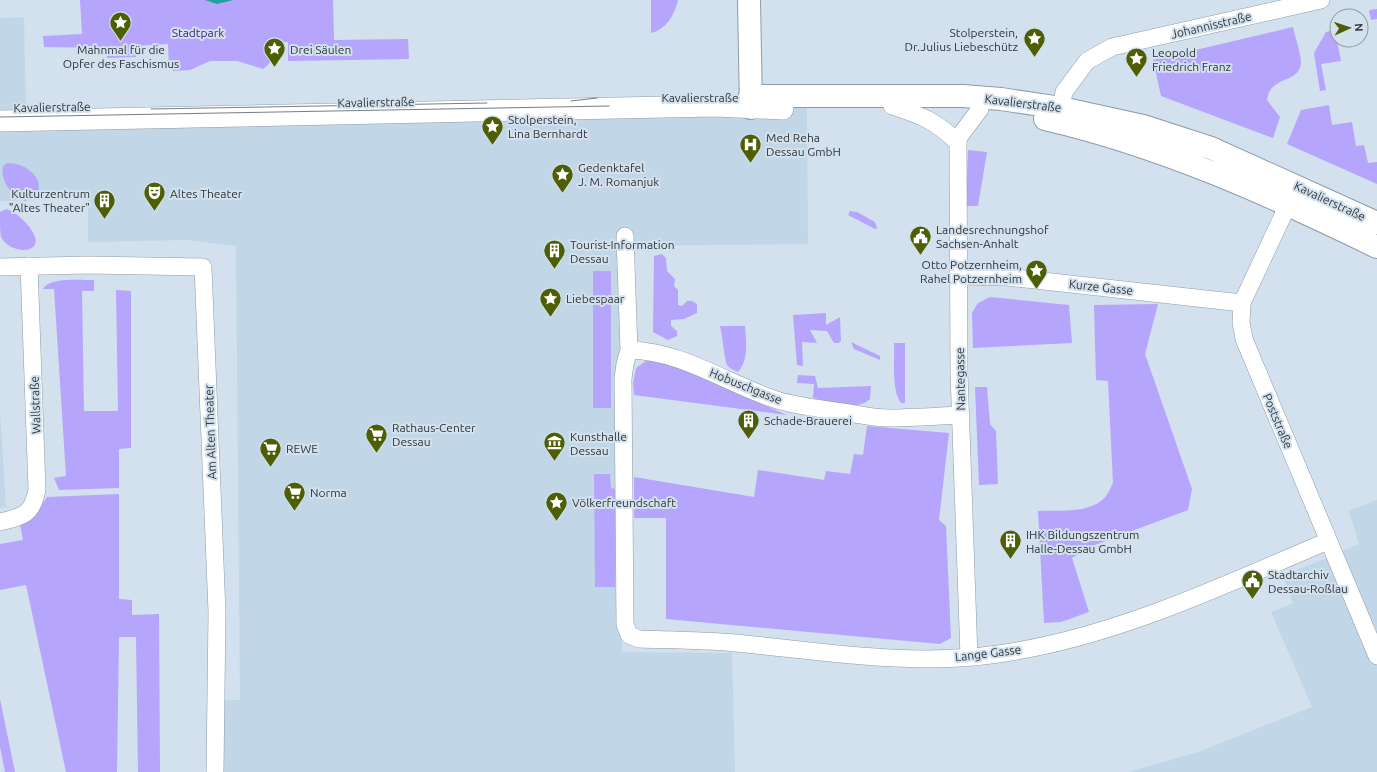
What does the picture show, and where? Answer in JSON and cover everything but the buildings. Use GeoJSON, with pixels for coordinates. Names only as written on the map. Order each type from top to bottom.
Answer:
{"type":"FeatureCollection","features":[{"type":"Feature","properties":{"kind":"main road"},"geometry":{"type":"LineString","coordinates":[[749,0],[750,102]]}},
{"type":"Feature","properties":{"kind":"main road","name":"Kavalierstraße"},"geometry":{"type":"LineString","coordinates":[[750,102],[963,96],[1001,99],[1061,108],[1143,126],[1211,148],[1293,195],[1377,247]]}},
{"type":"Feature","properties":{"kind":"main road","name":"Kavalierstraße"},"geometry":{"type":"LineString","coordinates":[[783,109],[892,106],[980,108],[1034,116],[1116,138],[1377,223]]}},
{"type":"Feature","properties":{"kind":"street","name":"Johannisstraße"},"geometry":{"type":"LineString","coordinates":[[1061,108],[1064,92],[1087,61],[1112,47],[1321,0]]}},
{"type":"Feature","properties":{"kind":"street","name":"Kavalierstraße"},"geometry":{"type":"LineString","coordinates":[[0,121],[716,106],[750,102]]}},
{"type":"Feature","properties":{"kind":"street","name":"Kavalierstraße"},"geometry":{"type":"LineString","coordinates":[[0,108],[750,102],[783,109]]}},
{"type":"Feature","properties":{"kind":"street","name":"Kavalierstraße"},"geometry":{"type":"LineString","coordinates":[[892,106],[927,117],[939,125],[958,143]]}},
{"type":"Feature","properties":{"kind":"street","name":"Nantegasse"},"geometry":{"type":"LineString","coordinates":[[969,657],[958,276],[958,143],[959,137],[980,108]]}},
{"type":"Feature","properties":{"kind":"street","name":"Poststraße"},"geometry":{"type":"LineString","coordinates":[[1293,195],[1242,303],[1241,322],[1244,339],[1377,656]]}},
{"type":"Feature","properties":{"kind":"street"},"geometry":{"type":"LineString","coordinates":[[625,236],[629,350]]}},
{"type":"Feature","properties":{"kind":"street","name":"Am Alten Theater"},"geometry":{"type":"LineString","coordinates":[[29,266],[89,264],[203,267],[217,612],[215,772]]}},
{"type":"Feature","properties":{"kind":"street"},"geometry":{"type":"LineString","coordinates":[[0,267],[29,266]]}},
{"type":"Feature","properties":{"kind":"street","name":"Wallstraße"},"geometry":{"type":"LineString","coordinates":[[0,522],[23,516],[33,504],[37,490],[29,266]]}},
{"type":"Feature","properties":{"kind":"street","name":"Kurze Gasse"},"geometry":{"type":"LineString","coordinates":[[958,276],[1015,278],[1242,303]]}},
{"type":"Feature","properties":{"kind":"street","name":"Hobuschgasse"},"geometry":{"type":"LineString","coordinates":[[629,350],[643,351],[675,358],[717,374],[754,392],[778,400],[809,407],[887,418],[961,415]]}},
{"type":"Feature","properties":{"kind":"street","name":"Lange Gasse"},"geometry":{"type":"LineString","coordinates":[[629,350],[623,380],[624,624],[629,635],[639,638],[735,643],[915,659],[969,657],[998,654],[1110,629],[1181,603],[1328,541]]}},
{"type":"Feature","properties":{"kind":"shaded area"},"geometry":{"type":"Polygon","coordinates":[[[205,0],[233,0],[217,4],[205,0]]]}},
{"type":"Feature","properties":{"kind":"shaded area"},"geometry":{"type":"Polygon","coordinates":[[[24,17],[26,114],[807,101],[808,244],[620,246],[622,652],[732,653],[735,772],[218,772],[219,700],[240,700],[236,246],[187,240],[88,242],[88,199],[0,201],[0,18],[24,17]]]}},
{"type":"Feature","properties":{"kind":"shaded area"},"geometry":{"type":"Polygon","coordinates":[[[0,410],[6,507],[0,508],[0,410]]]}},
{"type":"Feature","properties":{"kind":"shaded area"},"geometry":{"type":"Polygon","coordinates":[[[1377,500],[1377,772],[1129,772],[1198,752],[1312,707],[1271,612],[1293,603],[1283,576],[1359,544],[1349,511],[1377,500]]]}},
{"type":"Feature","properties":{"kind":"green space","name":"Stadtpark"},"geometry":{"type":"Polygon","coordinates":[[[80,0],[333,0],[334,40],[408,39],[409,59],[288,61],[288,42],[270,42],[272,57],[267,66],[263,69],[237,61],[210,61],[190,70],[174,71],[169,68],[168,44],[136,46],[136,57],[107,58],[106,48],[44,47],[43,36],[82,34],[80,0]]]}},
{"type":"Feature","properties":{"kind":"green space"},"geometry":{"type":"Polygon","coordinates":[[[651,0],[678,0],[675,11],[669,21],[661,29],[651,33],[651,0]]]}},
{"type":"Feature","properties":{"kind":"green space"},"geometry":{"type":"Polygon","coordinates":[[[1377,9],[1377,19],[1371,20],[1369,10],[1377,9]]]}},
{"type":"Feature","properties":{"kind":"green space"},"geometry":{"type":"Polygon","coordinates":[[[1293,27],[1301,61],[1300,68],[1296,74],[1274,86],[1269,92],[1267,100],[1280,117],[1273,138],[1161,96],[1153,60],[1293,27]]]}},
{"type":"Feature","properties":{"kind":"green space"},"geometry":{"type":"Polygon","coordinates":[[[1329,31],[1329,48],[1338,48],[1341,61],[1321,64],[1326,90],[1320,91],[1314,53],[1326,32],[1329,31]]]}},
{"type":"Feature","properties":{"kind":"green space"},"geometry":{"type":"Polygon","coordinates":[[[1329,105],[1332,125],[1352,122],[1356,146],[1364,145],[1368,163],[1377,162],[1377,184],[1287,144],[1301,110],[1329,105]]]}},
{"type":"Feature","properties":{"kind":"green space"},"geometry":{"type":"Polygon","coordinates":[[[968,150],[987,152],[978,206],[966,206],[968,150]]]}},
{"type":"Feature","properties":{"kind":"green space"},"geometry":{"type":"Polygon","coordinates":[[[7,163],[24,167],[36,178],[39,184],[38,190],[34,196],[25,201],[20,199],[11,191],[3,177],[3,166],[7,163]]]}},
{"type":"Feature","properties":{"kind":"green space"},"geometry":{"type":"Polygon","coordinates":[[[6,209],[19,216],[34,234],[36,242],[33,247],[28,250],[13,248],[1,237],[0,212],[6,209]]]}},
{"type":"Feature","properties":{"kind":"green space"},"geometry":{"type":"Polygon","coordinates":[[[850,211],[857,212],[875,222],[877,228],[875,229],[848,215],[850,211]]]}},
{"type":"Feature","properties":{"kind":"green space"},"geometry":{"type":"Polygon","coordinates":[[[662,254],[666,258],[667,271],[675,279],[674,286],[678,290],[678,305],[682,306],[687,301],[692,301],[697,304],[697,313],[684,319],[671,320],[671,326],[677,331],[677,336],[668,340],[653,332],[654,256],[662,254]]]}},
{"type":"Feature","properties":{"kind":"green space"},"geometry":{"type":"Polygon","coordinates":[[[593,271],[611,271],[611,408],[593,408],[593,271]]]}},
{"type":"Feature","properties":{"kind":"green space"},"geometry":{"type":"Polygon","coordinates":[[[94,280],[94,291],[82,291],[84,411],[118,411],[116,290],[131,291],[131,448],[119,449],[119,488],[59,490],[54,478],[66,476],[54,289],[43,289],[46,285],[58,281],[94,280]]]}},
{"type":"Feature","properties":{"kind":"green space"},"geometry":{"type":"Polygon","coordinates":[[[990,297],[1069,305],[1072,343],[973,348],[972,313],[978,303],[990,297]]]}},
{"type":"Feature","properties":{"kind":"green space"},"geometry":{"type":"Polygon","coordinates":[[[1158,304],[1145,354],[1192,489],[1188,510],[1092,546],[1072,558],[1089,612],[1061,622],[1044,623],[1038,511],[1077,510],[1092,506],[1103,499],[1113,483],[1108,381],[1096,380],[1094,305],[1158,304]]]}},
{"type":"Feature","properties":{"kind":"green space"},"geometry":{"type":"Polygon","coordinates":[[[826,313],[826,325],[840,317],[841,341],[839,343],[834,343],[827,331],[810,330],[817,343],[802,342],[803,366],[797,365],[793,315],[826,313]]]}},
{"type":"Feature","properties":{"kind":"green space"},"geometry":{"type":"Polygon","coordinates":[[[720,326],[745,326],[745,356],[742,367],[738,372],[727,365],[720,326]]]}},
{"type":"Feature","properties":{"kind":"green space"},"geometry":{"type":"Polygon","coordinates":[[[851,342],[880,356],[880,360],[854,349],[851,342]]]}},
{"type":"Feature","properties":{"kind":"green space"},"geometry":{"type":"Polygon","coordinates":[[[894,343],[905,343],[905,403],[901,403],[896,391],[894,374],[894,343]]]}},
{"type":"Feature","properties":{"kind":"green space"},"geometry":{"type":"Polygon","coordinates":[[[657,360],[673,365],[787,415],[634,395],[633,383],[636,368],[646,361],[657,360]]]}},
{"type":"Feature","properties":{"kind":"green space"},"geometry":{"type":"Polygon","coordinates":[[[798,375],[815,376],[818,388],[871,386],[870,399],[858,405],[850,405],[813,398],[814,384],[797,383],[798,375]]]}},
{"type":"Feature","properties":{"kind":"green space"},"geometry":{"type":"Polygon","coordinates":[[[975,387],[987,387],[990,424],[996,431],[998,484],[979,485],[975,387]]]}},
{"type":"Feature","properties":{"kind":"green space"},"geometry":{"type":"Polygon","coordinates":[[[867,426],[949,433],[939,520],[946,526],[951,638],[940,644],[666,619],[666,518],[634,518],[634,477],[754,497],[758,470],[824,480],[826,471],[850,474],[854,454],[863,455],[867,426]]]}},
{"type":"Feature","properties":{"kind":"green space"},"geometry":{"type":"Polygon","coordinates":[[[594,474],[610,474],[611,488],[615,489],[615,587],[595,587],[594,474]]]}},
{"type":"Feature","properties":{"kind":"green space"},"geometry":{"type":"Polygon","coordinates":[[[119,494],[119,599],[132,600],[132,615],[159,614],[160,772],[138,772],[136,637],[119,637],[117,772],[66,772],[26,585],[0,590],[0,544],[23,540],[20,524],[36,514],[47,497],[119,494]]]}},
{"type":"Feature","properties":{"kind":"green space"},"geometry":{"type":"Polygon","coordinates":[[[0,699],[15,772],[5,772],[0,747],[0,699]]]}},
{"type":"Feature","properties":{"kind":"tram line"},"geometry":{"type":"LineString","coordinates":[[571,101],[597,98]]}},
{"type":"Feature","properties":{"kind":"tram line"},"geometry":{"type":"LineString","coordinates":[[151,109],[487,103]]}},
{"type":"Feature","properties":{"kind":"tram line"},"geometry":{"type":"LineString","coordinates":[[0,117],[609,106]]}},
{"type":"Feature","properties":{"kind":"place","name":"Mahnmal für die Opfer des Faschismus"},"geometry":{"type":"Point","coordinates":[121,42]}},
{"type":"Feature","properties":{"kind":"place","name":"Stolperstein, Dr.Julius Liebeschütz"},"geometry":{"type":"Point","coordinates":[1034,58]}},
{"type":"Feature","properties":{"kind":"place","name":"Drei Säulen"},"geometry":{"type":"Point","coordinates":[275,68]}},
{"type":"Feature","properties":{"kind":"place","name":"Leopold Friedrich Franz"},"geometry":{"type":"Point","coordinates":[1136,78]}},
{"type":"Feature","properties":{"kind":"place","name":"Stolperstein, Lina Bernhardt"},"geometry":{"type":"Point","coordinates":[493,146]}},
{"type":"Feature","properties":{"kind":"place","name":"Med Reha Dessau GmbH"},"geometry":{"type":"Point","coordinates":[750,164]}},
{"type":"Feature","properties":{"kind":"place","name":"Gedenktafel J. M. Romanjuk"},"geometry":{"type":"Point","coordinates":[563,194]}},
{"type":"Feature","properties":{"kind":"place","name":"Altes Theater"},"geometry":{"type":"Point","coordinates":[154,212]}},
{"type":"Feature","properties":{"kind":"place","name":"Kulturzentrum \"Altes Theater\""},"geometry":{"type":"Point","coordinates":[105,220]}},
{"type":"Feature","properties":{"kind":"place","name":"Landesrechnungshof Sachsen-Anhalt"},"geometry":{"type":"Point","coordinates":[921,256]}},
{"type":"Feature","properties":{"kind":"place","name":"Tourist-Information Dessau"},"geometry":{"type":"Point","coordinates":[554,270]}},
{"type":"Feature","properties":{"kind":"place","name":"Otto Potzernheim, Rahel Potzernheim"},"geometry":{"type":"Point","coordinates":[1037,290]}},
{"type":"Feature","properties":{"kind":"place","name":"Liebespaar"},"geometry":{"type":"Point","coordinates":[551,318]}},
{"type":"Feature","properties":{"kind":"place","name":"Schade-Brauerei"},"geometry":{"type":"Point","coordinates":[749,440]}},
{"type":"Feature","properties":{"kind":"place","name":"Rathaus-Center Dessau"},"geometry":{"type":"Point","coordinates":[377,454]}},
{"type":"Feature","properties":{"kind":"place","name":"Kunsthalle Dessau"},"geometry":{"type":"Point","coordinates":[555,462]}},
{"type":"Feature","properties":{"kind":"place","name":"REWE"},"geometry":{"type":"Point","coordinates":[270,468]}},
{"type":"Feature","properties":{"kind":"place","name":"Norma"},"geometry":{"type":"Point","coordinates":[295,512]}},
{"type":"Feature","properties":{"kind":"place","name":"Völkerfreundschaft"},"geometry":{"type":"Point","coordinates":[557,522]}},
{"type":"Feature","properties":{"kind":"place","name":"IHK Bildungszentrum Halle-Dessau GmbH"},"geometry":{"type":"Point","coordinates":[1010,560]}},
{"type":"Feature","properties":{"kind":"place","name":"Stadtarchiv Dessau-Roßlau"},"geometry":{"type":"Point","coordinates":[1253,600]}}]}
